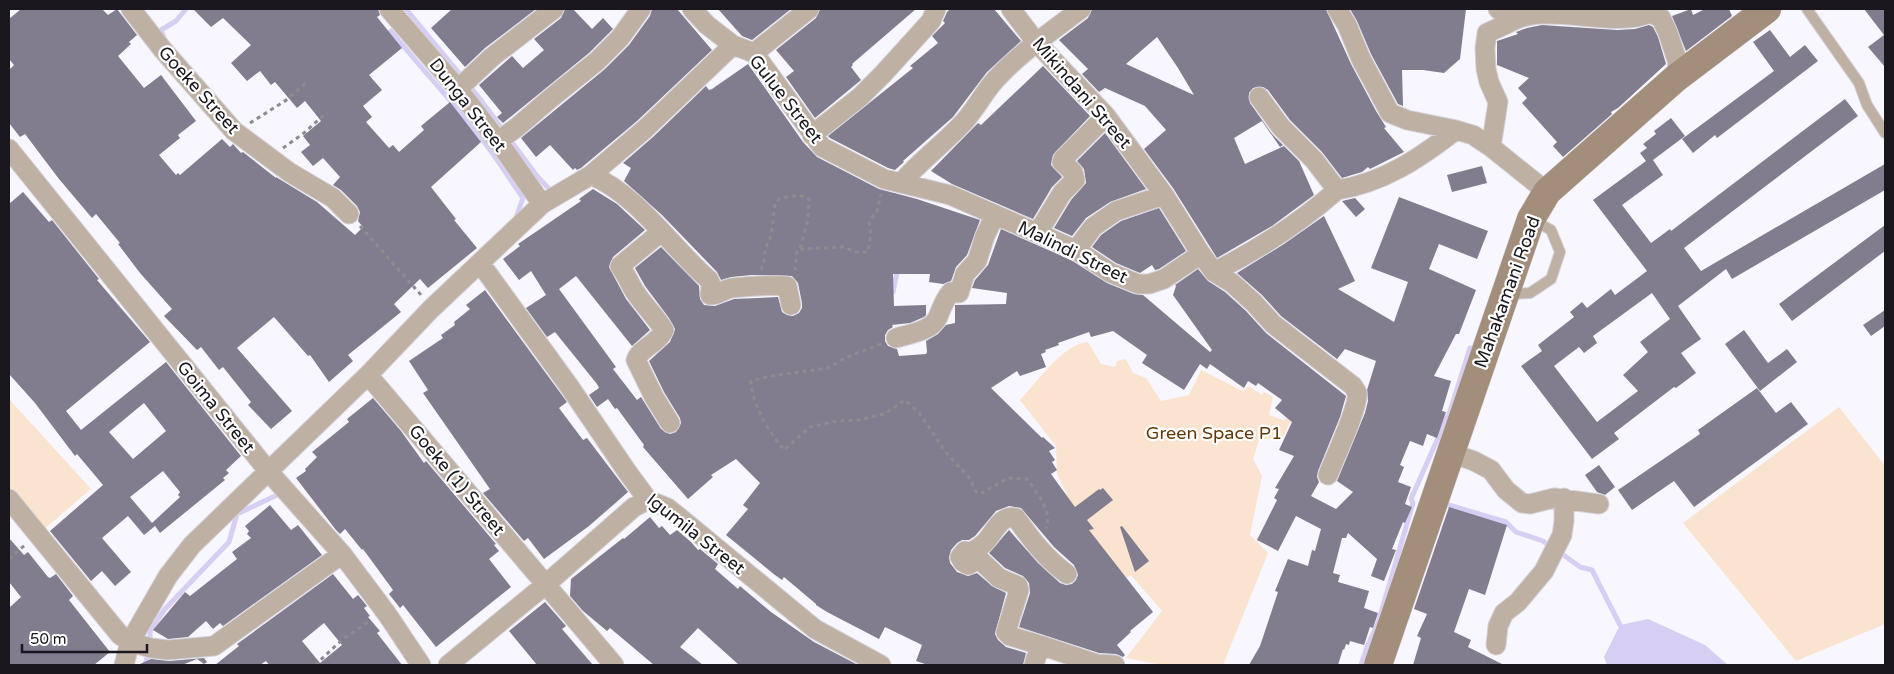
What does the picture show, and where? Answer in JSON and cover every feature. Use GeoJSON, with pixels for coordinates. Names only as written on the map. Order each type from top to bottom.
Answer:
{"type":"FeatureCollection","features":[{"type":"Feature","properties":{"kind":"street","name":"Goeke Street"},"geometry":{"type":"LineString","coordinates":[[131,9],[163,50],[234,131],[300,179],[333,198],[348,214]]}},
{"type":"Feature","properties":{"kind":"street","name":"Dunga Street"},"geometry":{"type":"LineString","coordinates":[[389,9],[458,89],[498,141],[542,204]]}},
{"type":"Feature","properties":{"kind":"street"},"geometry":{"type":"LineString","coordinates":[[458,89],[492,57],[554,9]]}},
{"type":"Feature","properties":{"kind":"street"},"geometry":{"type":"LineString","coordinates":[[498,141],[597,61],[620,38],[641,9]]}},
{"type":"Feature","properties":{"kind":"street"},"geometry":{"type":"LineString","coordinates":[[124,665],[130,642],[168,576],[192,545],[368,375],[431,308],[542,204],[590,175],[645,129],[733,45],[707,26],[692,9]]}},
{"type":"Feature","properties":{"kind":"street"},"geometry":{"type":"LineString","coordinates":[[754,53],[809,9]]}},
{"type":"Feature","properties":{"kind":"street"},"geometry":{"type":"LineString","coordinates":[[812,136],[860,97],[884,74],[931,21],[936,9]]}},
{"type":"Feature","properties":{"kind":"street","name":"Mikindani Street"},"geometry":{"type":"LineString","coordinates":[[1011,9],[1036,42],[1106,116],[1164,195],[1201,254]]}},
{"type":"Feature","properties":{"kind":"street"},"geometry":{"type":"LineString","coordinates":[[892,181],[917,164],[958,128],[994,82],[1036,42],[1081,9]]}},
{"type":"Feature","properties":{"kind":"street"},"geometry":{"type":"LineString","coordinates":[[1337,9],[1348,26],[1361,59],[1390,114],[1407,120],[1473,135],[1547,192]]}},
{"type":"Feature","properties":{"kind":"street","name":"Mahakamani Road"},"geometry":{"type":"LineString","coordinates":[[1378,665],[1504,294],[1531,219],[1547,192],[1676,78],[1767,9]]}},
{"type":"Feature","properties":{"kind":"street"},"geometry":{"type":"LineString","coordinates":[[1491,147],[1498,102],[1489,82],[1485,48],[1487,33],[1504,16],[1516,18],[1541,12],[1625,18],[1640,17],[1650,12],[1661,18],[1668,32],[1678,63],[1676,78]]}},
{"type":"Feature","properties":{"kind":"street","name":"Gulue Street"},"geometry":{"type":"LineString","coordinates":[[733,45],[754,53],[812,136],[822,147],[892,181]]}},
{"type":"Feature","properties":{"kind":"street"},"geometry":{"type":"LineString","coordinates":[[1259,97],[1282,126],[1314,160],[1337,190]]}},
{"type":"Feature","properties":{"kind":"street"},"geometry":{"type":"LineString","coordinates":[[1034,232],[1042,226],[1062,193],[1076,180],[1073,172],[1062,161],[1106,116]]}},
{"type":"Feature","properties":{"kind":"street"},"geometry":{"type":"LineString","coordinates":[[1214,272],[1300,222],[1337,190],[1354,187],[1387,175],[1422,156],[1456,130]]}},
{"type":"Feature","properties":{"kind":"street","name":"Goima Street"},"geometry":{"type":"LineString","coordinates":[[9,149],[269,472],[342,554],[387,614],[421,665]]}},
{"type":"Feature","properties":{"kind":"street"},"geometry":{"type":"LineString","coordinates":[[590,175],[600,180],[646,214],[661,232],[709,280],[711,285],[710,294],[715,295],[732,288],[763,285],[787,286],[792,305]]}},
{"type":"Feature","properties":{"kind":"street","name":"Malindi Street"},"geometry":{"type":"LineString","coordinates":[[892,181],[950,195],[1076,250],[1125,280],[1138,284],[1149,284],[1164,279],[1201,254]]}},
{"type":"Feature","properties":{"kind":"street"},"geometry":{"type":"LineString","coordinates":[[1076,250],[1093,227],[1114,213],[1164,195]]}},
{"type":"Feature","properties":{"kind":"street"},"geometry":{"type":"LineString","coordinates":[[896,338],[916,332],[933,323],[944,300],[951,292],[959,293],[965,274],[977,261],[985,236],[995,215]]}},
{"type":"Feature","properties":{"kind":"street"},"geometry":{"type":"LineString","coordinates":[[661,232],[620,266],[632,287],[655,315],[664,330],[653,345],[638,354],[636,360],[670,424]]}},
{"type":"Feature","properties":{"kind":"street"},"geometry":{"type":"LineString","coordinates":[[1201,254],[1214,272],[1232,283],[1273,324],[1330,367],[1353,386],[1357,392],[1349,423],[1328,475]]}},
{"type":"Feature","properties":{"kind":"street","name":"Igumila Street"},"geometry":{"type":"LineString","coordinates":[[480,263],[648,500],[668,508],[815,629],[882,665]]}},
{"type":"Feature","properties":{"kind":"street","name":"Goeke (1) Street"},"geometry":{"type":"LineString","coordinates":[[368,375],[614,665]]}},
{"type":"Feature","properties":{"kind":"street"},"geometry":{"type":"LineString","coordinates":[[1451,453],[1474,461],[1491,470],[1506,490],[1522,503],[1530,504],[1554,498],[1564,498],[1599,504]]}},
{"type":"Feature","properties":{"kind":"street"},"geometry":{"type":"LineString","coordinates":[[1496,645],[1498,626],[1504,613],[1518,602],[1547,567],[1562,536],[1564,498]]}},
{"type":"Feature","properties":{"kind":"street"},"geometry":{"type":"LineString","coordinates":[[9,499],[120,635],[130,642],[151,648],[168,650],[214,646],[342,554]]}},
{"type":"Feature","properties":{"kind":"street"},"geometry":{"type":"LineString","coordinates":[[448,665],[545,585],[634,507],[648,500]]}},
{"type":"Feature","properties":{"kind":"street"},"geometry":{"type":"LineString","coordinates":[[1067,574],[1050,560],[1016,518],[1012,517],[995,526],[982,545],[972,552],[965,551],[960,558],[968,565],[978,559],[999,578],[1018,586],[1019,590],[1006,632],[1010,636],[1097,664],[1115,665]]}},
{"type":"Feature","properties":{"kind":"street"},"geometry":{"type":"LineString","coordinates":[[1034,665],[1040,645]]}},
{"type":"Feature","properties":{"kind":"lane"},"geometry":{"type":"LineString","coordinates":[[1807,9],[1859,83],[1867,105],[1885,133]]}},
{"type":"Feature","properties":{"kind":"lane"},"geometry":{"type":"LineString","coordinates":[[1504,294],[1530,294],[1551,279],[1560,252],[1551,230],[1531,219]]}},
{"type":"Feature","properties":{"kind":"path"},"geometry":{"type":"LineString","coordinates":[[234,131],[285,101],[308,81]]}},
{"type":"Feature","properties":{"kind":"path"},"geometry":{"type":"LineString","coordinates":[[269,158],[304,133],[327,112]]}},
{"type":"Feature","properties":{"kind":"path"},"geometry":{"type":"LineString","coordinates":[[800,249],[844,247],[855,252],[868,252],[871,234],[869,221],[877,211],[892,181]]}},
{"type":"Feature","properties":{"kind":"path"},"geometry":{"type":"LineString","coordinates":[[763,285],[760,268],[764,263],[765,248],[771,236],[775,204],[780,198],[796,196],[809,199],[808,219],[800,249],[797,252],[795,274]]}},
{"type":"Feature","properties":{"kind":"path"},"geometry":{"type":"LineString","coordinates":[[348,214],[373,239],[426,299],[431,308]]}},
{"type":"Feature","properties":{"kind":"path"},"geometry":{"type":"LineString","coordinates":[[896,338],[846,358],[828,368],[771,376],[751,381],[754,397],[770,434],[784,450],[810,427],[837,421],[859,420],[884,414],[900,402],[907,400],[920,414],[945,451],[970,480],[976,492],[980,494],[1008,478],[1028,480],[1040,498],[1048,523],[1037,545]]}},
{"type":"Feature","properties":{"kind":"path"},"geometry":{"type":"LineString","coordinates":[[315,665],[362,624],[387,614]]}},
{"type":"Feature","properties":{"kind":"green space","name":"Green Space P1"},"geometry":{"type":"Polygon","coordinates":[[[1088,342],[1101,364],[1115,367],[1117,361],[1126,359],[1133,373],[1146,378],[1161,401],[1189,395],[1201,370],[1243,391],[1249,386],[1262,395],[1264,392],[1273,397],[1269,415],[1283,420],[1296,412],[1316,429],[1290,422],[1283,437],[1259,440],[1253,459],[1262,476],[1250,535],[1268,553],[1223,665],[1162,665],[1126,658],[1162,611],[1131,575],[1107,589],[1071,527],[1066,492],[1057,474],[1056,446],[1020,400],[1060,356],[1079,344],[1088,342]]]}},
{"type":"Feature","properties":{"kind":"green space"},"geometry":{"type":"Polygon","coordinates":[[[9,399],[91,489],[43,530],[9,490],[9,399]]]}},
{"type":"Feature","properties":{"kind":"green space"},"geometry":{"type":"Polygon","coordinates":[[[1839,407],[1885,466],[1885,624],[1796,661],[1683,523],[1839,407]]]}},
{"type":"Feature","properties":{"kind":"shaded area"},"geometry":{"type":"Polygon","coordinates":[[[1648,619],[1705,645],[1728,665],[1607,665],[1604,657],[1620,625],[1648,619]]]}},
{"type":"Feature","properties":{"kind":"building"},"geometry":{"type":"Polygon","coordinates":[[[21,9],[102,9],[108,15],[117,9],[137,35],[129,42],[131,44],[118,56],[144,88],[161,75],[196,121],[178,135],[180,138],[159,155],[176,175],[178,173],[180,175],[222,139],[230,147],[233,144],[241,153],[243,152],[276,178],[317,202],[355,235],[363,227],[358,221],[360,212],[357,206],[341,190],[333,185],[340,177],[323,158],[313,166],[301,152],[310,145],[303,136],[321,121],[305,101],[297,108],[275,82],[271,85],[260,71],[247,81],[231,63],[251,45],[223,18],[211,27],[193,9],[378,9],[380,15],[377,17],[402,48],[369,75],[382,90],[363,106],[372,117],[366,122],[389,148],[393,145],[399,152],[424,130],[421,126],[450,102],[481,142],[431,187],[456,219],[454,220],[477,248],[428,288],[420,279],[394,304],[401,312],[348,355],[353,361],[329,382],[310,355],[308,356],[274,317],[237,348],[292,411],[271,429],[248,405],[251,402],[223,367],[219,370],[201,347],[197,350],[164,316],[172,309],[140,273],[118,244],[120,243],[96,214],[92,218],[25,134],[20,137],[9,123],[9,70],[14,65],[9,59],[9,19],[21,9]]]}},
{"type":"Feature","properties":{"kind":"building"},"geometry":{"type":"Polygon","coordinates":[[[452,9],[536,9],[485,48],[465,67],[431,28],[452,9]]]}},
{"type":"Feature","properties":{"kind":"building"},"geometry":{"type":"Polygon","coordinates":[[[565,9],[573,9],[592,29],[603,18],[613,29],[589,53],[503,123],[497,117],[502,113],[479,85],[512,56],[523,68],[544,50],[534,39],[561,18],[565,9]]]}},
{"type":"Feature","properties":{"kind":"building"},"geometry":{"type":"Polygon","coordinates":[[[652,9],[677,9],[712,50],[637,121],[581,168],[573,170],[550,145],[536,157],[521,138],[605,69],[629,45],[650,16],[652,9]]]}},
{"type":"Feature","properties":{"kind":"building"},"geometry":{"type":"Polygon","coordinates":[[[718,9],[791,9],[752,40],[742,36],[718,9]]]}},
{"type":"Feature","properties":{"kind":"building"},"geometry":{"type":"Polygon","coordinates":[[[820,9],[916,9],[852,64],[851,67],[861,80],[815,118],[786,77],[794,71],[776,50],[816,18],[820,9]]]}},
{"type":"Feature","properties":{"kind":"building"},"geometry":{"type":"Polygon","coordinates":[[[950,9],[994,9],[1021,41],[987,72],[953,117],[895,170],[830,138],[828,136],[913,68],[910,66],[938,43],[932,36],[945,23],[943,21],[950,9]]]}},
{"type":"Feature","properties":{"kind":"building"},"geometry":{"type":"Polygon","coordinates":[[[1092,9],[1326,9],[1351,64],[1386,127],[1384,128],[1404,152],[1370,169],[1368,167],[1362,172],[1342,178],[1322,152],[1290,120],[1268,90],[1263,87],[1253,88],[1249,93],[1250,103],[1272,134],[1283,145],[1280,147],[1262,121],[1234,138],[1245,164],[1284,146],[1299,161],[1314,195],[1272,226],[1217,258],[1173,188],[1144,149],[1166,130],[1145,106],[1105,88],[1099,92],[1082,74],[1088,69],[1059,40],[1088,18],[1092,9]],[[1157,37],[1126,64],[1194,95],[1157,37]]]}},
{"type":"Feature","properties":{"kind":"building"},"geometry":{"type":"Polygon","coordinates":[[[1350,9],[1466,9],[1460,59],[1444,73],[1402,70],[1403,106],[1398,104],[1371,54],[1350,9]]]}},
{"type":"Feature","properties":{"kind":"building"},"geometry":{"type":"Polygon","coordinates":[[[1691,9],[1693,15],[1705,9],[1729,9],[1732,16],[1686,51],[1672,16],[1691,9]]]}},
{"type":"Feature","properties":{"kind":"building"},"geometry":{"type":"Polygon","coordinates":[[[1864,9],[1885,9],[1885,67],[1868,47],[1884,35],[1864,9]]]}},
{"type":"Feature","properties":{"kind":"building"},"geometry":{"type":"Polygon","coordinates":[[[1542,25],[1617,30],[1635,29],[1649,25],[1653,27],[1658,37],[1666,64],[1563,157],[1553,146],[1557,142],[1522,103],[1527,98],[1518,88],[1529,78],[1497,65],[1497,41],[1518,34],[1516,32],[1527,28],[1542,25]]]}},
{"type":"Feature","properties":{"kind":"building"},"geometry":{"type":"Polygon","coordinates":[[[1770,30],[1790,57],[1805,45],[1818,61],[1717,138],[1715,135],[1693,153],[1682,139],[1774,71],[1753,42],[1770,30]]]}},
{"type":"Feature","properties":{"kind":"building"},"geometry":{"type":"Polygon","coordinates":[[[748,64],[803,142],[817,157],[879,189],[917,199],[980,220],[967,255],[956,267],[951,281],[943,284],[929,282],[930,274],[893,274],[894,306],[926,305],[926,315],[924,317],[910,323],[892,325],[893,327],[885,335],[885,341],[888,346],[897,349],[899,356],[926,354],[926,341],[938,334],[946,325],[955,323],[955,305],[1006,304],[1007,293],[972,288],[975,280],[988,265],[1001,229],[1071,260],[1107,283],[1134,294],[1143,295],[1210,352],[1212,350],[1173,295],[1175,285],[1198,269],[1208,281],[1225,292],[1246,311],[1266,333],[1346,396],[1340,417],[1318,471],[1317,477],[1319,482],[1311,496],[1336,509],[1353,492],[1337,481],[1365,413],[1368,401],[1367,390],[1376,361],[1345,349],[1337,359],[1281,316],[1262,295],[1237,273],[1324,216],[1355,281],[1338,289],[1394,322],[1408,282],[1371,268],[1399,197],[1488,231],[1477,259],[1439,244],[1429,269],[1476,290],[1459,334],[1456,334],[1434,376],[1451,381],[1442,411],[1446,412],[1437,438],[1427,434],[1423,446],[1410,441],[1400,465],[1404,467],[1398,482],[1411,487],[1405,504],[1412,507],[1405,523],[1403,522],[1392,549],[1396,550],[1384,581],[1371,576],[1377,559],[1348,533],[1346,538],[1342,538],[1333,573],[1340,575],[1338,582],[1369,591],[1364,608],[1378,613],[1373,628],[1370,627],[1364,645],[1350,641],[1349,645],[1346,644],[1338,665],[1249,665],[1260,646],[1278,592],[1275,591],[1288,559],[1308,566],[1312,550],[1315,551],[1321,529],[1296,516],[1278,551],[1257,540],[1277,500],[1274,498],[1279,489],[1275,488],[1294,456],[1279,450],[1292,422],[1275,408],[1282,400],[1258,383],[1256,386],[1248,381],[1244,388],[1210,364],[1207,369],[1200,364],[1184,390],[1142,363],[1147,355],[1113,331],[1091,337],[1089,332],[1058,343],[1059,345],[1045,350],[1046,352],[1041,354],[1046,367],[1020,376],[1017,371],[991,388],[1042,438],[1055,448],[1049,451],[1055,460],[1052,462],[1057,470],[1051,474],[1075,507],[1103,488],[1113,500],[1087,520],[1094,529],[1089,530],[1153,612],[1130,631],[1117,645],[1125,655],[1123,657],[1116,654],[1099,653],[1019,627],[1030,593],[1029,583],[1023,576],[1005,568],[989,553],[1009,530],[1038,563],[1060,583],[1072,584],[1078,575],[1074,565],[1054,547],[1021,508],[1009,506],[996,511],[975,536],[969,540],[962,540],[957,543],[951,550],[949,557],[950,563],[957,572],[968,576],[977,573],[992,586],[1006,593],[995,634],[998,640],[1006,647],[1026,653],[1023,665],[928,665],[916,661],[922,645],[885,627],[879,639],[827,612],[816,605],[784,577],[782,580],[775,575],[726,535],[748,509],[743,505],[760,483],[736,459],[711,475],[713,477],[688,499],[643,447],[644,445],[617,408],[615,409],[608,399],[597,407],[589,395],[599,388],[597,384],[555,332],[547,337],[526,308],[546,295],[531,271],[519,280],[503,259],[520,246],[518,244],[581,201],[579,199],[593,189],[617,204],[645,230],[613,257],[609,267],[626,299],[650,330],[632,346],[576,276],[559,289],[616,367],[613,369],[637,400],[641,397],[661,429],[670,434],[676,432],[681,423],[680,418],[664,392],[649,361],[670,342],[675,329],[645,286],[635,268],[661,247],[699,286],[700,299],[704,305],[715,306],[734,299],[778,297],[782,312],[793,316],[799,313],[802,303],[798,283],[792,276],[752,275],[721,280],[717,272],[662,215],[624,181],[631,168],[623,163],[706,86],[709,90],[712,89],[748,64]]]}},
{"type":"Feature","properties":{"kind":"building"},"geometry":{"type":"Polygon","coordinates":[[[1043,66],[1090,116],[1053,155],[1051,165],[1062,177],[1052,187],[1033,219],[952,184],[931,171],[978,123],[981,125],[1043,66]]]}},
{"type":"Feature","properties":{"kind":"building"},"geometry":{"type":"Polygon","coordinates":[[[1845,99],[1858,116],[1684,248],[1701,271],[1885,164],[1885,190],[1732,279],[1726,269],[1678,306],[1701,339],[1681,353],[1696,373],[1676,388],[1674,387],[1614,433],[1619,439],[1592,459],[1521,366],[1542,351],[1538,345],[1574,317],[1570,312],[1582,302],[1587,308],[1611,289],[1615,295],[1647,271],[1593,200],[1646,161],[1640,153],[1647,148],[1643,144],[1656,134],[1654,131],[1671,118],[1685,136],[1653,160],[1663,175],[1622,205],[1651,243],[1670,229],[1671,231],[1845,99]],[[1652,293],[1593,336],[1597,343],[1584,353],[1579,347],[1554,366],[1597,422],[1638,391],[1623,375],[1648,352],[1640,342],[1670,319],[1652,293]]]}},
{"type":"Feature","properties":{"kind":"building"},"geometry":{"type":"Polygon","coordinates":[[[1105,133],[1146,189],[1110,202],[1086,218],[1072,236],[1054,228],[1071,200],[1086,183],[1084,169],[1077,161],[1105,133]]]}},
{"type":"Feature","properties":{"kind":"building"},"geometry":{"type":"Polygon","coordinates":[[[1482,166],[1487,183],[1452,192],[1447,175],[1482,166]]]}},
{"type":"Feature","properties":{"kind":"building"},"geometry":{"type":"Polygon","coordinates":[[[23,192],[49,222],[52,220],[99,279],[97,280],[150,342],[66,411],[81,430],[166,362],[241,456],[226,470],[229,473],[223,478],[225,480],[160,533],[155,526],[144,535],[128,516],[102,538],[131,572],[115,586],[102,571],[91,581],[50,531],[103,485],[77,454],[75,456],[35,403],[9,374],[9,204],[23,192]],[[144,403],[109,432],[133,459],[166,431],[144,403]],[[163,471],[130,497],[152,523],[180,497],[178,495],[180,492],[163,471]]]}},
{"type":"Feature","properties":{"kind":"building"},"geometry":{"type":"Polygon","coordinates":[[[1355,198],[1365,209],[1356,217],[1342,201],[1355,198]]]}},
{"type":"Feature","properties":{"kind":"building"},"geometry":{"type":"Polygon","coordinates":[[[1159,208],[1186,251],[1159,269],[1155,270],[1152,265],[1140,273],[1116,263],[1092,247],[1101,235],[1121,221],[1159,208]]]}},
{"type":"Feature","properties":{"kind":"building"},"geometry":{"type":"Polygon","coordinates":[[[1885,225],[1885,251],[1792,321],[1779,304],[1885,225]]]}},
{"type":"Feature","properties":{"kind":"building"},"geometry":{"type":"Polygon","coordinates":[[[485,290],[567,402],[559,408],[583,440],[587,438],[628,492],[589,526],[544,559],[528,538],[524,541],[483,493],[490,489],[423,393],[428,390],[409,361],[443,338],[441,335],[455,325],[454,322],[470,309],[466,305],[485,290]]]}},
{"type":"Feature","properties":{"kind":"building"},"geometry":{"type":"Polygon","coordinates":[[[1885,310],[1885,326],[1871,336],[1863,325],[1885,310]]]}},
{"type":"Feature","properties":{"kind":"building"},"geometry":{"type":"Polygon","coordinates":[[[1744,330],[1768,363],[1787,349],[1797,362],[1760,391],[1725,344],[1744,330]]]}},
{"type":"Feature","properties":{"kind":"building"},"geometry":{"type":"Polygon","coordinates":[[[1757,388],[1776,413],[1791,402],[1808,424],[1694,507],[1674,481],[1632,510],[1618,490],[1700,434],[1698,430],[1757,388]]]}},
{"type":"Feature","properties":{"kind":"building"},"geometry":{"type":"Polygon","coordinates":[[[373,398],[401,431],[424,463],[426,461],[496,544],[494,545],[499,551],[489,559],[511,587],[436,647],[403,605],[400,608],[389,594],[393,590],[363,549],[345,529],[340,534],[336,530],[296,478],[306,471],[305,469],[317,457],[312,452],[349,422],[347,419],[373,398]]]}},
{"type":"Feature","properties":{"kind":"building"},"geometry":{"type":"Polygon","coordinates":[[[1599,465],[1615,487],[1605,495],[1597,492],[1585,475],[1599,465]]]}},
{"type":"Feature","properties":{"kind":"building"},"geometry":{"type":"Polygon","coordinates":[[[270,505],[291,530],[298,525],[322,555],[223,626],[220,623],[213,629],[206,621],[188,637],[168,639],[153,630],[185,592],[190,596],[237,559],[232,552],[251,538],[247,534],[249,531],[245,526],[270,505]]]}},
{"type":"Feature","properties":{"kind":"building"},"geometry":{"type":"Polygon","coordinates":[[[1449,507],[1507,525],[1485,595],[1469,589],[1454,632],[1471,640],[1468,647],[1504,665],[1413,665],[1421,638],[1417,636],[1427,614],[1414,609],[1449,507]]]}},
{"type":"Feature","properties":{"kind":"building"},"geometry":{"type":"Polygon","coordinates":[[[650,517],[659,528],[662,526],[670,535],[677,530],[698,550],[700,549],[718,564],[715,569],[738,589],[740,586],[771,612],[814,642],[858,665],[739,665],[698,628],[680,647],[703,665],[654,665],[610,628],[607,631],[583,611],[570,596],[571,579],[650,517]]]}},
{"type":"Feature","properties":{"kind":"building"},"geometry":{"type":"Polygon","coordinates":[[[1122,526],[1149,561],[1135,572],[1120,527],[1122,526]]]}},
{"type":"Feature","properties":{"kind":"building"},"geometry":{"type":"Polygon","coordinates":[[[9,538],[24,555],[28,552],[48,577],[50,578],[56,574],[73,596],[69,600],[110,652],[94,665],[9,665],[9,608],[21,597],[9,582],[9,538]]]}},
{"type":"Feature","properties":{"kind":"building"},"geometry":{"type":"Polygon","coordinates":[[[333,574],[353,599],[358,595],[367,606],[364,608],[370,616],[368,617],[380,631],[377,633],[402,665],[269,665],[266,661],[260,665],[215,665],[239,646],[237,644],[333,574]],[[324,623],[302,641],[320,663],[342,645],[324,623]]]}},
{"type":"Feature","properties":{"kind":"building"},"geometry":{"type":"Polygon","coordinates":[[[545,602],[566,626],[562,629],[593,665],[537,665],[509,631],[545,602]]]}},
{"type":"Feature","properties":{"kind":"building"},"geometry":{"type":"Polygon","coordinates":[[[204,658],[207,662],[204,664],[197,659],[182,665],[140,665],[151,659],[169,661],[204,658]]]}},
{"type":"Feature","properties":{"kind":"waterway"},"geometry":{"type":"LineString","coordinates":[[164,38],[161,30],[176,21],[186,9]]}},
{"type":"Feature","properties":{"kind":"waterway"},"geometry":{"type":"LineString","coordinates":[[406,9],[477,95],[537,176],[553,193]]}},
{"type":"Feature","properties":{"kind":"waterway"},"geometry":{"type":"LineString","coordinates":[[391,31],[487,145],[523,198],[517,215]]}},
{"type":"Feature","properties":{"kind":"waterway"},"geometry":{"type":"LineString","coordinates":[[889,292],[893,292],[898,268]]}},
{"type":"Feature","properties":{"kind":"waterway"},"geometry":{"type":"LineString","coordinates":[[1361,665],[1378,623],[1413,503],[1411,499],[1450,411],[1470,348]]}},
{"type":"Feature","properties":{"kind":"waterway"},"geometry":{"type":"LineString","coordinates":[[150,644],[150,631],[165,609],[229,542],[237,514],[279,494]]}},
{"type":"Feature","properties":{"kind":"waterway"},"geometry":{"type":"LineString","coordinates":[[1442,503],[1506,522],[1516,532],[1543,541],[1551,547]]}},
{"type":"Feature","properties":{"kind":"waterway"},"geometry":{"type":"LineString","coordinates":[[1558,551],[1580,567],[1592,570],[1620,625]]}},
{"type":"Feature","properties":{"kind":"waterway"},"geometry":{"type":"LineString","coordinates":[[145,665],[149,652]]}}]}
